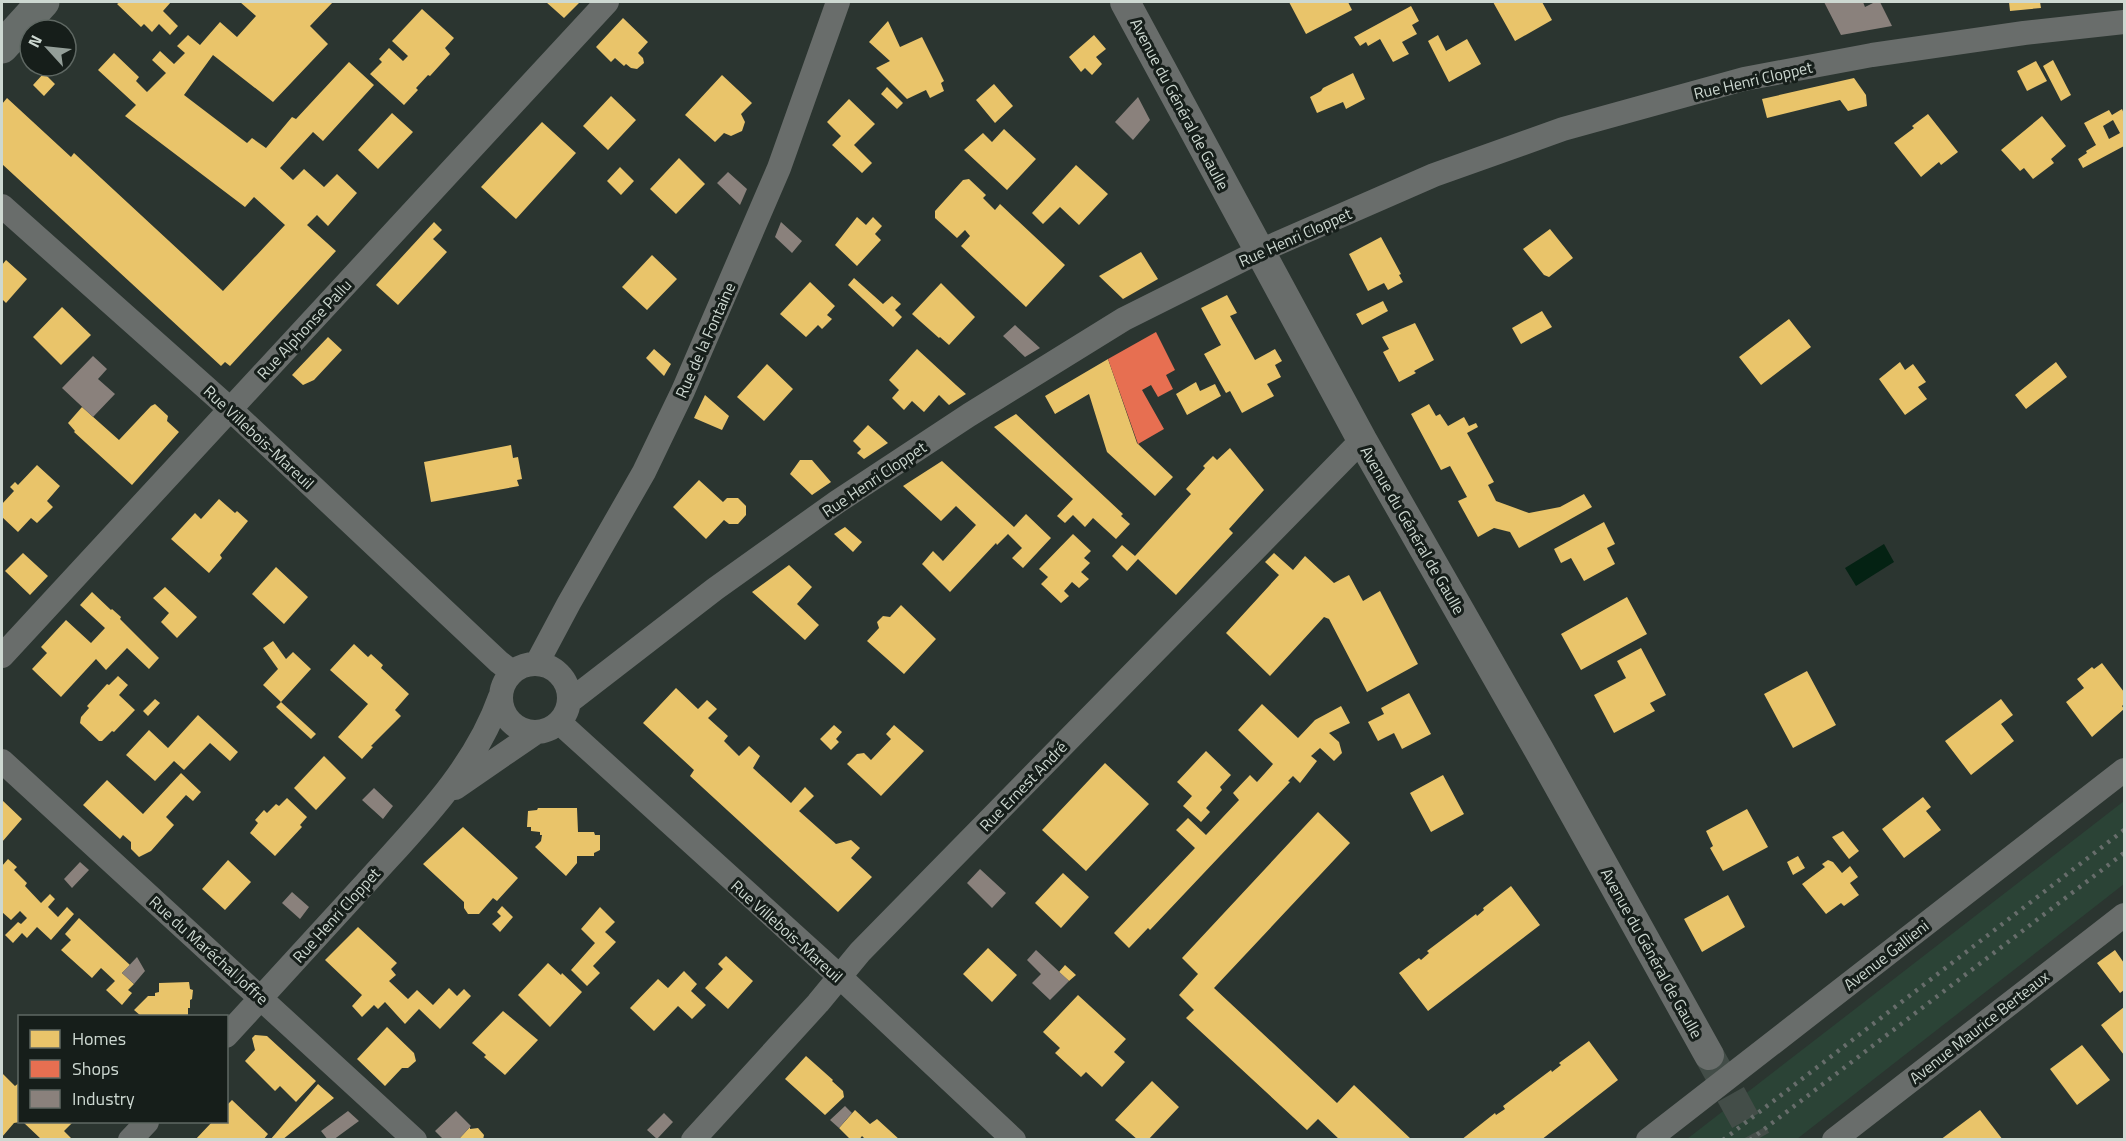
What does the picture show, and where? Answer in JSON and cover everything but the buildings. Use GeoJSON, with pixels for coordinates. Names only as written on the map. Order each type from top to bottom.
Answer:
{"type":"FeatureCollection","features":[{"type":"Feature","properties":{"kind":"main road"},"geometry":{"type":"LineString","coordinates":[[2,46],[43,2]]}},
{"type":"Feature","properties":{"kind":"street","name":"Rue Alphonse Pallu"},"geometry":{"type":"LineString","coordinates":[[2,656],[607,2]]}},
{"type":"Feature","properties":{"kind":"street","name":"Rue de la Fontaine"},"geometry":{"type":"LineString","coordinates":[[537,663],[644,472],[683,391],[779,168],[838,2]]}},
{"type":"Feature","properties":{"kind":"street","name":"Avenue du Général de Gaulle"},"geometry":{"type":"LineString","coordinates":[[1125,2],[1362,440],[1539,750],[1709,1055]]}},
{"type":"Feature","properties":{"kind":"street","name":"Rue Henri Cloppet"},"geometry":{"type":"LineString","coordinates":[[570,700],[715,589],[837,502],[969,415],[1124,319],[1260,251],[1434,175],[1563,129],[1732,82],[1872,55],[2024,33],[2124,22]]}},
{"type":"Feature","properties":{"kind":"street","name":"Rue Villebois-Mareuil"},"geometry":{"type":"LineString","coordinates":[[2,206],[230,409],[512,672]]}},
{"type":"Feature","properties":{"kind":"street","name":"Rue Ernest André"},"geometry":{"type":"LineString","coordinates":[[693,1140],[869,944],[1362,440]]}},
{"type":"Feature","properties":{"kind":"street"},"geometry":{"type":"LineString","coordinates":[[537,663],[551,666],[562,675],[568,687],[570,700],[567,713],[560,723],[548,730],[535,733],[522,730],[510,722],[503,711],[500,697],[504,683],[512,672],[524,665],[537,663]]}},
{"type":"Feature","properties":{"kind":"street","name":"Rue Henri Cloppet"},"geometry":{"type":"LineString","coordinates":[[228,1034],[446,794],[485,734],[500,697]]}},
{"type":"Feature","properties":{"kind":"street","name":"Rue Villebois-Mareuil"},"geometry":{"type":"LineString","coordinates":[[560,723],[840,977],[1014,1140]]}},
{"type":"Feature","properties":{"kind":"street","name":"Rue Henri Cloppet"},"geometry":{"type":"LineString","coordinates":[[446,794],[535,733]]}},
{"type":"Feature","properties":{"kind":"street","name":"Rue du Maréchal Joffre"},"geometry":{"type":"LineString","coordinates":[[2,761],[262,997],[415,1140]]}},
{"type":"Feature","properties":{"kind":"street","name":"Avenue Gallieni"},"geometry":{"type":"LineString","coordinates":[[1648,1140],[2124,770]]}},
{"type":"Feature","properties":{"kind":"street","name":"Avenue Maurice Berteaux"},"geometry":{"type":"LineString","coordinates":[[1834,1140],[2124,915]]}},
{"type":"Feature","properties":{"kind":"street"},"geometry":{"type":"LineString","coordinates":[[130,1140],[146,1123]]}},
{"type":"Feature","properties":{"kind":"shaded area"},"geometry":{"type":"Polygon","coordinates":[[[1884,544],[1894,562],[1856,586],[1845,568],[1884,544]]]}},
{"type":"Feature","properties":{"kind":"shaded area"},"geometry":{"type":"Polygon","coordinates":[[[2124,801],[2124,884],[1797,1139],[1687,1139],[2124,801]]]}},
{"type":"Feature","properties":{"kind":"tunnel"},"geometry":{"type":"LineString","coordinates":[[1709,1055],[1756,1140]]}},
{"type":"Feature","properties":{"kind":"railway"},"geometry":{"type":"LineString","coordinates":[[1723,1140],[2124,830]]}},
{"type":"Feature","properties":{"kind":"railway"},"geometry":{"type":"LineString","coordinates":[[1750,1140],[2124,853]]}}]}
